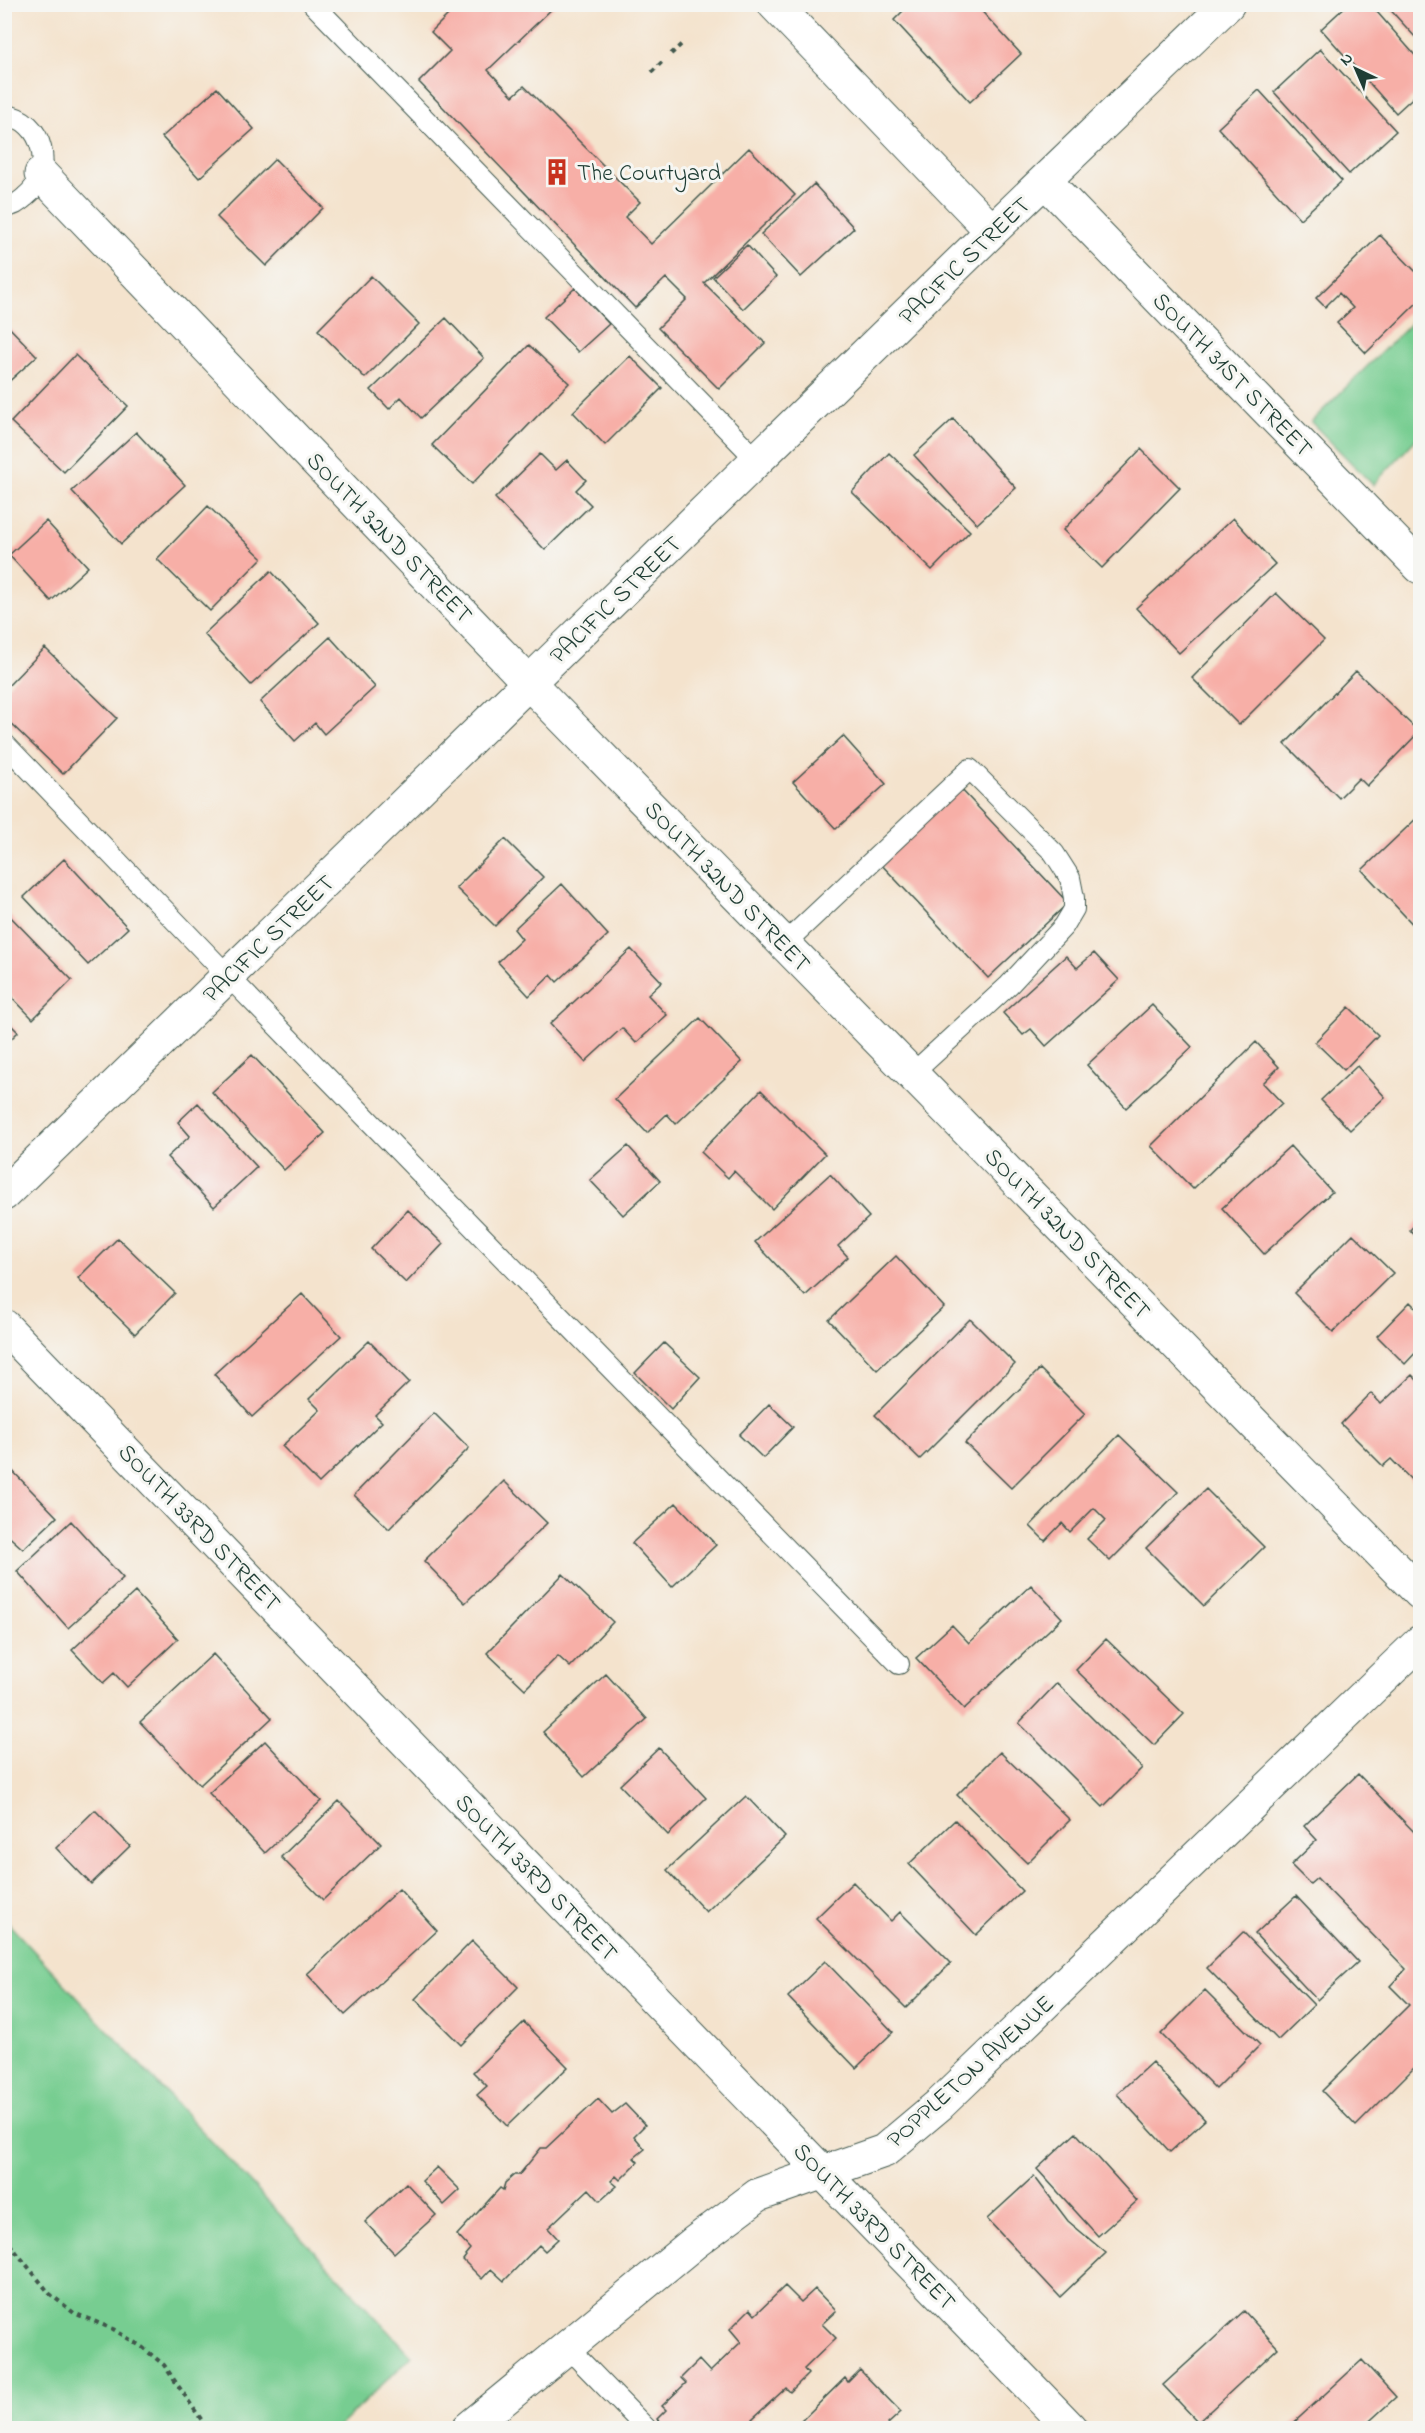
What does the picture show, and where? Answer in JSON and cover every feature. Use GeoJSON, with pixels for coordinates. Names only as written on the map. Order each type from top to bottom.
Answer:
{"type":"FeatureCollection","features":[{"type":"Feature","properties":{"kind":"street"},"geometry":{"type":"LineString","coordinates":[[774,4],[992,231]]}},
{"type":"Feature","properties":{"kind":"street","name":"PACIFIC STREET"},"geometry":{"type":"LineString","coordinates":[[4,1194],[1228,4]]}},
{"type":"Feature","properties":{"kind":"street","name":"SOUTH 32ND STREET"},"geometry":{"type":"LineString","coordinates":[[41,174],[529,683],[1420,1593]]}},
{"type":"Feature","properties":{"kind":"street","name":"SOUTH 31ST STREET"},"geometry":{"type":"LineString","coordinates":[[1045,181],[1420,567]]}},
{"type":"Feature","properties":{"kind":"street","name":"SOUTH 33RD STREET"},"geometry":{"type":"LineString","coordinates":[[4,1326],[1070,2428]]}},
{"type":"Feature","properties":{"kind":"street","name":"POPPLETON AVENUE"},"geometry":{"type":"LineString","coordinates":[[469,2428],[695,2242],[758,2195],[884,2151],[940,2104],[1420,1642]]}},
{"type":"Feature","properties":{"kind":"lane"},"geometry":{"type":"LineString","coordinates":[[313,4],[757,460]]}},
{"type":"Feature","properties":{"kind":"lane"},"geometry":{"type":"LineString","coordinates":[[4,115],[29,126],[42,145],[44,169],[34,190],[14,206],[4,207]]}},
{"type":"Feature","properties":{"kind":"lane"},"geometry":{"type":"LineString","coordinates":[[4,743],[898,1664]]}},
{"type":"Feature","properties":{"kind":"lane"},"geometry":{"type":"LineString","coordinates":[[784,944],[970,769],[1046,844],[1070,878],[1074,909],[1064,926],[1009,985],[912,1074]]}},
{"type":"Feature","properties":{"kind":"lane"},"geometry":{"type":"LineString","coordinates":[[567,2347],[646,2428]]}},
{"type":"Feature","properties":{"kind":"path"},"geometry":{"type":"LineString","coordinates":[[671,54],[684,42]]}},
{"type":"Feature","properties":{"kind":"path"},"geometry":{"type":"LineString","coordinates":[[652,72],[663,61]]}},
{"type":"Feature","properties":{"kind":"path"},"geometry":{"type":"LineString","coordinates":[[4,2237],[50,2294],[74,2313],[113,2329],[165,2365],[207,2428]]}},
{"type":"Feature","properties":{"kind":"green space"},"geometry":{"type":"Polygon","coordinates":[[[1420,314],[1420,435],[1373,485],[1311,422],[1420,314]]]}},
{"type":"Feature","properties":{"kind":"green space"},"geometry":{"type":"Polygon","coordinates":[[[4,1919],[412,2356],[337,2428],[5,2428],[4,1919]]]}},
{"type":"Feature","properties":{"kind":"building","name":"The Courtyard"},"geometry":{"type":"Polygon","coordinates":[[[459,4],[557,4],[488,70],[513,96],[524,86],[640,202],[625,217],[651,244],[749,148],[795,195],[704,283],[765,343],[719,389],[658,328],[687,299],[666,278],[635,308],[419,82],[450,51],[431,32],[459,4]]]}},
{"type":"Feature","properties":{"kind":"building"},"geometry":{"type":"Polygon","coordinates":[[[910,4],[975,4],[1021,54],[970,102],[894,20],[910,4]]]}},
{"type":"Feature","properties":{"kind":"building"},"geometry":{"type":"Polygon","coordinates":[[[1348,4],[1370,4],[1420,61],[1420,91],[1396,113],[1321,29],[1348,4]]]}},
{"type":"Feature","properties":{"kind":"building"},"geometry":{"type":"Polygon","coordinates":[[[1385,4],[1420,4],[1420,34],[1416,38],[1385,4]]]}},
{"type":"Feature","properties":{"kind":"building"},"geometry":{"type":"Polygon","coordinates":[[[1320,49],[1396,131],[1349,174],[1274,92],[1320,49]]]}},
{"type":"Feature","properties":{"kind":"building"},"geometry":{"type":"Polygon","coordinates":[[[217,88],[254,129],[199,178],[162,137],[217,88]]]}},
{"type":"Feature","properties":{"kind":"building"},"geometry":{"type":"Polygon","coordinates":[[[1259,90],[1342,181],[1300,219],[1218,128],[1259,90]]]}},
{"type":"Feature","properties":{"kind":"building"},"geometry":{"type":"Polygon","coordinates":[[[275,159],[323,208],[266,266],[217,217],[275,159]]]}},
{"type":"Feature","properties":{"kind":"building"},"geometry":{"type":"Polygon","coordinates":[[[814,184],[854,228],[801,277],[761,234],[814,184]]]}},
{"type":"Feature","properties":{"kind":"building"},"geometry":{"type":"Polygon","coordinates":[[[1380,235],[1420,276],[1420,300],[1366,353],[1337,323],[1353,308],[1339,293],[1325,307],[1316,298],[1380,235]]]}},
{"type":"Feature","properties":{"kind":"building"},"geometry":{"type":"Polygon","coordinates":[[[747,245],[776,277],[743,309],[713,277],[747,245]]]}},
{"type":"Feature","properties":{"kind":"building"},"geometry":{"type":"Polygon","coordinates":[[[371,276],[419,324],[365,378],[318,330],[371,276]]]}},
{"type":"Feature","properties":{"kind":"building"},"geometry":{"type":"Polygon","coordinates":[[[575,288],[609,324],[578,352],[544,317],[575,288]]]}},
{"type":"Feature","properties":{"kind":"building"},"geometry":{"type":"Polygon","coordinates":[[[446,318],[484,358],[421,418],[401,397],[389,409],[371,390],[446,318]]]}},
{"type":"Feature","properties":{"kind":"building"},"geometry":{"type":"Polygon","coordinates":[[[4,322],[37,356],[4,386],[4,322]]]}},
{"type":"Feature","properties":{"kind":"building"},"geometry":{"type":"Polygon","coordinates":[[[529,345],[569,383],[472,484],[432,445],[529,345]]]}},
{"type":"Feature","properties":{"kind":"building"},"geometry":{"type":"Polygon","coordinates":[[[75,355],[128,406],[64,472],[11,422],[75,355]]]}},
{"type":"Feature","properties":{"kind":"building"},"geometry":{"type":"Polygon","coordinates":[[[630,356],[662,388],[605,445],[573,412],[630,356]]]}},
{"type":"Feature","properties":{"kind":"building"},"geometry":{"type":"Polygon","coordinates":[[[953,419],[1016,488],[977,524],[914,455],[953,419]]]}},
{"type":"Feature","properties":{"kind":"building"},"geometry":{"type":"Polygon","coordinates":[[[136,432],[185,485],[121,544],[72,491],[136,432]]]}},
{"type":"Feature","properties":{"kind":"building"},"geometry":{"type":"Polygon","coordinates":[[[1141,449],[1180,488],[1102,568],[1063,530],[1141,449]]]}},
{"type":"Feature","properties":{"kind":"building"},"geometry":{"type":"Polygon","coordinates":[[[889,453],[970,531],[932,570],[852,492],[889,453]]]}},
{"type":"Feature","properties":{"kind":"building"},"geometry":{"type":"Polygon","coordinates":[[[540,454],[556,470],[567,460],[586,480],[576,490],[591,505],[545,550],[495,498],[540,454]]]}},
{"type":"Feature","properties":{"kind":"building"},"geometry":{"type":"Polygon","coordinates":[[[208,506],[262,558],[210,611],[157,559],[208,506]]]}},
{"type":"Feature","properties":{"kind":"building"},"geometry":{"type":"Polygon","coordinates":[[[1233,518],[1275,564],[1179,653],[1136,608],[1233,518]]]}},
{"type":"Feature","properties":{"kind":"building"},"geometry":{"type":"Polygon","coordinates":[[[46,521],[88,567],[51,601],[9,555],[46,521]]]}},
{"type":"Feature","properties":{"kind":"building"},"geometry":{"type":"Polygon","coordinates":[[[271,571],[319,623],[251,685],[204,634],[271,571]]]}},
{"type":"Feature","properties":{"kind":"building"},"geometry":{"type":"Polygon","coordinates":[[[1276,593],[1324,640],[1239,725],[1192,678],[1276,593]]]}},
{"type":"Feature","properties":{"kind":"building"},"geometry":{"type":"Polygon","coordinates":[[[330,637],[375,687],[324,734],[315,723],[295,741],[260,702],[330,637]]]}},
{"type":"Feature","properties":{"kind":"building"},"geometry":{"type":"Polygon","coordinates":[[[45,648],[117,718],[63,774],[4,717],[4,690],[45,648]]]}},
{"type":"Feature","properties":{"kind":"building"},"geometry":{"type":"Polygon","coordinates":[[[1356,671],[1419,732],[1367,786],[1359,778],[1339,798],[1285,744],[1356,671]]]}},
{"type":"Feature","properties":{"kind":"building"},"geometry":{"type":"Polygon","coordinates":[[[843,736],[886,784],[836,829],[793,782],[843,736]]]}},
{"type":"Feature","properties":{"kind":"building"},"geometry":{"type":"Polygon","coordinates":[[[959,787],[1068,903],[988,978],[879,862],[959,787]]]}},
{"type":"Feature","properties":{"kind":"building"},"geometry":{"type":"Polygon","coordinates":[[[1420,815],[1420,932],[1362,870],[1420,815]]]}},
{"type":"Feature","properties":{"kind":"building"},"geometry":{"type":"Polygon","coordinates":[[[505,839],[543,877],[495,926],[456,888],[505,839]]]}},
{"type":"Feature","properties":{"kind":"building"},"geometry":{"type":"Polygon","coordinates":[[[64,859],[128,928],[88,965],[24,897],[64,859]]]}},
{"type":"Feature","properties":{"kind":"building"},"geometry":{"type":"Polygon","coordinates":[[[562,884],[608,935],[557,982],[551,975],[529,996],[498,962],[522,939],[514,929],[562,884]]]}},
{"type":"Feature","properties":{"kind":"building"},"geometry":{"type":"Polygon","coordinates":[[[5,911],[72,980],[33,1019],[5,990],[5,911]]]}},
{"type":"Feature","properties":{"kind":"building"},"geometry":{"type":"Polygon","coordinates":[[[631,949],[662,982],[648,995],[667,1015],[636,1043],[622,1028],[585,1062],[550,1024],[631,949]]]}},
{"type":"Feature","properties":{"kind":"building"},"geometry":{"type":"Polygon","coordinates":[[[1094,953],[1119,980],[1046,1046],[1031,1029],[1023,1035],[1003,1013],[1066,956],[1077,968],[1094,953]]]}},
{"type":"Feature","properties":{"kind":"building"},"geometry":{"type":"Polygon","coordinates":[[[1152,1005],[1192,1047],[1126,1108],[1087,1065],[1152,1005]]]}},
{"type":"Feature","properties":{"kind":"building"},"geometry":{"type":"Polygon","coordinates":[[[1349,1007],[1378,1035],[1344,1070],[1315,1042],[1349,1007]]]}},
{"type":"Feature","properties":{"kind":"building"},"geometry":{"type":"Polygon","coordinates":[[[4,1018],[18,1032],[4,1046],[4,1018]]]}},
{"type":"Feature","properties":{"kind":"building"},"geometry":{"type":"Polygon","coordinates":[[[700,1018],[742,1062],[676,1124],[667,1114],[647,1133],[615,1099],[700,1018]]]}},
{"type":"Feature","properties":{"kind":"building"},"geometry":{"type":"Polygon","coordinates":[[[1256,1042],[1279,1067],[1263,1083],[1282,1103],[1193,1189],[1151,1146],[1256,1042]]]}},
{"type":"Feature","properties":{"kind":"building"},"geometry":{"type":"Polygon","coordinates":[[[252,1055],[325,1133],[284,1170],[212,1092],[252,1055]]]}},
{"type":"Feature","properties":{"kind":"building"},"geometry":{"type":"Polygon","coordinates":[[[1357,1066],[1385,1097],[1350,1130],[1321,1100],[1357,1066]]]}},
{"type":"Feature","properties":{"kind":"building"},"geometry":{"type":"Polygon","coordinates":[[[761,1090],[825,1154],[772,1209],[734,1171],[728,1178],[701,1152],[761,1090]]]}},
{"type":"Feature","properties":{"kind":"building"},"geometry":{"type":"Polygon","coordinates":[[[198,1103],[257,1167],[214,1207],[167,1157],[190,1136],[178,1122],[198,1103]]]}},
{"type":"Feature","properties":{"kind":"building"},"geometry":{"type":"Polygon","coordinates":[[[628,1146],[660,1181],[623,1215],[590,1180],[628,1146]]]}},
{"type":"Feature","properties":{"kind":"building"},"geometry":{"type":"Polygon","coordinates":[[[1290,1146],[1332,1192],[1264,1254],[1222,1208],[1290,1146]]]}},
{"type":"Feature","properties":{"kind":"building"},"geometry":{"type":"Polygon","coordinates":[[[830,1174],[869,1217],[838,1246],[848,1257],[805,1296],[755,1242],[830,1174]]]}},
{"type":"Feature","properties":{"kind":"building"},"geometry":{"type":"Polygon","coordinates":[[[408,1210],[443,1244],[406,1283],[371,1249],[408,1210]]]}},
{"type":"Feature","properties":{"kind":"building"},"geometry":{"type":"Polygon","coordinates":[[[1420,1219],[1420,1241],[1410,1230],[1420,1219]]]}},
{"type":"Feature","properties":{"kind":"building"},"geometry":{"type":"Polygon","coordinates":[[[1353,1234],[1393,1273],[1333,1332],[1294,1293],[1353,1234]]]}},
{"type":"Feature","properties":{"kind":"building"},"geometry":{"type":"Polygon","coordinates":[[[118,1238],[175,1293],[135,1334],[78,1278],[118,1238]]]}},
{"type":"Feature","properties":{"kind":"building"},"geometry":{"type":"Polygon","coordinates":[[[896,1256],[944,1307],[877,1370],[829,1320],[896,1256]]]}},
{"type":"Feature","properties":{"kind":"building"},"geometry":{"type":"Polygon","coordinates":[[[302,1294],[341,1336],[252,1417],[214,1374],[302,1294]]]}},
{"type":"Feature","properties":{"kind":"building"},"geometry":{"type":"Polygon","coordinates":[[[1410,1302],[1420,1312],[1420,1348],[1405,1364],[1377,1336],[1410,1302]]]}},
{"type":"Feature","properties":{"kind":"building"},"geometry":{"type":"Polygon","coordinates":[[[970,1319],[1015,1364],[920,1459],[875,1415],[970,1319]]]}},
{"type":"Feature","properties":{"kind":"building"},"geometry":{"type":"Polygon","coordinates":[[[369,1341],[409,1382],[375,1415],[382,1422],[319,1483],[282,1446],[320,1410],[309,1399],[369,1341]]]}},
{"type":"Feature","properties":{"kind":"building"},"geometry":{"type":"Polygon","coordinates":[[[664,1343],[700,1377],[671,1409],[635,1373],[664,1343]]]}},
{"type":"Feature","properties":{"kind":"building"},"geometry":{"type":"Polygon","coordinates":[[[1040,1369],[1085,1414],[1011,1488],[965,1443],[1040,1369]]]}},
{"type":"Feature","properties":{"kind":"building"},"geometry":{"type":"Polygon","coordinates":[[[1412,1375],[1420,1383],[1420,1489],[1391,1459],[1383,1466],[1341,1424],[1371,1393],[1381,1404],[1412,1375]]]}},
{"type":"Feature","properties":{"kind":"building"},"geometry":{"type":"Polygon","coordinates":[[[769,1404],[793,1427],[763,1458],[739,1435],[769,1404]]]}},
{"type":"Feature","properties":{"kind":"building"},"geometry":{"type":"Polygon","coordinates":[[[434,1413],[469,1448],[389,1529],[354,1495],[434,1413]]]}},
{"type":"Feature","properties":{"kind":"building"},"geometry":{"type":"Polygon","coordinates":[[[1119,1435],[1178,1492],[1110,1561],[1087,1539],[1106,1520],[1094,1508],[1070,1532],[1062,1523],[1045,1541],[1030,1526],[1119,1435]]]}},
{"type":"Feature","properties":{"kind":"building"},"geometry":{"type":"Polygon","coordinates":[[[4,1462],[57,1517],[23,1549],[4,1532],[4,1462]]]}},
{"type":"Feature","properties":{"kind":"building"},"geometry":{"type":"Polygon","coordinates":[[[504,1481],[547,1523],[465,1603],[424,1561],[504,1481]]]}},
{"type":"Feature","properties":{"kind":"building"},"geometry":{"type":"Polygon","coordinates":[[[1206,1489],[1264,1547],[1204,1606],[1146,1548],[1206,1489]]]}},
{"type":"Feature","properties":{"kind":"building"},"geometry":{"type":"Polygon","coordinates":[[[676,1503],[716,1545],[672,1587],[632,1543],[676,1503]]]}},
{"type":"Feature","properties":{"kind":"building"},"geometry":{"type":"Polygon","coordinates":[[[71,1521],[123,1578],[68,1628],[17,1571],[71,1521]]]}},
{"type":"Feature","properties":{"kind":"building"},"geometry":{"type":"Polygon","coordinates":[[[563,1574],[613,1622],[570,1667],[558,1656],[525,1689],[487,1653],[563,1574]]]}},
{"type":"Feature","properties":{"kind":"building"},"geometry":{"type":"Polygon","coordinates":[[[1031,1585],[1062,1618],[964,1709],[916,1658],[952,1625],[969,1643],[1031,1585]]]}},
{"type":"Feature","properties":{"kind":"building"},"geometry":{"type":"Polygon","coordinates":[[[135,1592],[178,1639],[127,1687],[114,1673],[103,1683],[72,1650],[135,1592]]]}},
{"type":"Feature","properties":{"kind":"building"},"geometry":{"type":"Polygon","coordinates":[[[1106,1639],[1184,1714],[1154,1745],[1076,1670],[1106,1639]]]}},
{"type":"Feature","properties":{"kind":"building"},"geometry":{"type":"Polygon","coordinates":[[[213,1654],[272,1718],[200,1785],[140,1722],[213,1654]]]}},
{"type":"Feature","properties":{"kind":"building"},"geometry":{"type":"Polygon","coordinates":[[[606,1674],[647,1719],[584,1777],[543,1732],[606,1674]]]}},
{"type":"Feature","properties":{"kind":"building"},"geometry":{"type":"Polygon","coordinates":[[[1057,1683],[1142,1768],[1103,1807],[1019,1723],[1057,1683]]]}},
{"type":"Feature","properties":{"kind":"building"},"geometry":{"type":"Polygon","coordinates":[[[265,1741],[321,1801],[265,1853],[209,1793],[265,1741]]]}},
{"type":"Feature","properties":{"kind":"building"},"geometry":{"type":"Polygon","coordinates":[[[659,1748],[706,1798],[668,1835],[620,1785],[659,1748]]]}},
{"type":"Feature","properties":{"kind":"building"},"geometry":{"type":"Polygon","coordinates":[[[1000,1752],[1070,1820],[1027,1863],[957,1795],[1000,1752]]]}},
{"type":"Feature","properties":{"kind":"building"},"geometry":{"type":"Polygon","coordinates":[[[1358,1774],[1420,1838],[1420,2062],[1356,2126],[1322,2091],[1409,2005],[1390,1986],[1406,1969],[1317,1878],[1310,1884],[1291,1865],[1317,1840],[1304,1826],[1358,1774]]]}},
{"type":"Feature","properties":{"kind":"building"},"geometry":{"type":"Polygon","coordinates":[[[746,1796],[785,1837],[706,1912],[667,1870],[746,1796]]]}},
{"type":"Feature","properties":{"kind":"building"},"geometry":{"type":"Polygon","coordinates":[[[339,1801],[381,1844],[323,1900],[281,1857],[339,1801]]]}},
{"type":"Feature","properties":{"kind":"building"},"geometry":{"type":"Polygon","coordinates":[[[95,1810],[130,1846],[91,1884],[56,1848],[95,1810]]]}},
{"type":"Feature","properties":{"kind":"building"},"geometry":{"type":"Polygon","coordinates":[[[955,1820],[1022,1891],[976,1935],[909,1864],[955,1820]]]}},
{"type":"Feature","properties":{"kind":"building"},"geometry":{"type":"Polygon","coordinates":[[[853,1882],[891,1921],[900,1912],[951,1963],[906,2008],[816,1918],[853,1882]]]}},
{"type":"Feature","properties":{"kind":"building"},"geometry":{"type":"Polygon","coordinates":[[[399,1889],[437,1931],[345,2015],[307,1974],[399,1889]]]}},
{"type":"Feature","properties":{"kind":"building"},"geometry":{"type":"Polygon","coordinates":[[[1296,1896],[1358,1962],[1317,2000],[1255,1934],[1296,1896]]]}},
{"type":"Feature","properties":{"kind":"building"},"geometry":{"type":"Polygon","coordinates":[[[1243,1932],[1314,2005],[1278,2040],[1207,1968],[1243,1932]]]}},
{"type":"Feature","properties":{"kind":"building"},"geometry":{"type":"Polygon","coordinates":[[[472,1941],[518,1987],[461,2045],[415,1999],[472,1941]]]}},
{"type":"Feature","properties":{"kind":"building"},"geometry":{"type":"Polygon","coordinates":[[[825,1961],[893,2032],[856,2068],[788,1997],[825,1961]]]}},
{"type":"Feature","properties":{"kind":"building"},"geometry":{"type":"Polygon","coordinates":[[[1205,1990],[1260,2045],[1216,2089],[1161,2034],[1205,1990]]]}},
{"type":"Feature","properties":{"kind":"building"},"geometry":{"type":"Polygon","coordinates":[[[524,2022],[568,2067],[507,2126],[477,2095],[487,2086],[473,2072],[524,2022]]]}},
{"type":"Feature","properties":{"kind":"building"},"geometry":{"type":"Polygon","coordinates":[[[1152,2062],[1205,2120],[1170,2152],[1117,2094],[1152,2062]]]}},
{"type":"Feature","properties":{"kind":"building"},"geometry":{"type":"Polygon","coordinates":[[[598,2099],[612,2114],[625,2104],[645,2125],[634,2136],[645,2149],[634,2158],[638,2162],[620,2180],[616,2176],[611,2181],[617,2186],[600,2201],[589,2189],[548,2228],[558,2239],[545,2251],[539,2245],[504,2281],[491,2269],[482,2279],[463,2260],[470,2249],[457,2235],[500,2188],[503,2190],[505,2183],[514,2175],[519,2175],[541,2148],[546,2148],[598,2099]]]}},
{"type":"Feature","properties":{"kind":"building"},"geometry":{"type":"Polygon","coordinates":[[[1076,2133],[1137,2201],[1098,2236],[1037,2169],[1076,2133]]]}},
{"type":"Feature","properties":{"kind":"building"},"geometry":{"type":"Polygon","coordinates":[[[437,2167],[460,2190],[444,2205],[422,2181],[437,2167]]]}},
{"type":"Feature","properties":{"kind":"building"},"geometry":{"type":"Polygon","coordinates":[[[1034,2176],[1068,2221],[1106,2253],[1060,2297],[987,2219],[1034,2176]]]}},
{"type":"Feature","properties":{"kind":"building"},"geometry":{"type":"Polygon","coordinates":[[[406,2183],[436,2215],[394,2253],[365,2222],[406,2183]]]}},
{"type":"Feature","properties":{"kind":"building"},"geometry":{"type":"Polygon","coordinates":[[[785,2286],[801,2302],[815,2289],[836,2311],[822,2324],[836,2338],[804,2369],[808,2374],[790,2392],[786,2388],[752,2419],[756,2422],[750,2428],[666,2428],[657,2419],[666,2410],[662,2406],[686,2383],[681,2378],[699,2360],[710,2372],[741,2342],[730,2329],[750,2309],[755,2315],[785,2286]]]}},
{"type":"Feature","properties":{"kind":"building"},"geometry":{"type":"Polygon","coordinates":[[[1244,2311],[1278,2348],[1198,2422],[1163,2385],[1244,2311]]]}},
{"type":"Feature","properties":{"kind":"building"},"geometry":{"type":"Polygon","coordinates":[[[1362,2360],[1396,2397],[1362,2428],[1288,2428],[1362,2360]]]}},
{"type":"Feature","properties":{"kind":"building"},"geometry":{"type":"Polygon","coordinates":[[[860,2370],[901,2412],[888,2424],[890,2426],[888,2428],[794,2428],[845,2378],[848,2382],[860,2370]]]}},
{"type":"Feature","properties":{"kind":"place","name":"The Courtyard"},"geometry":{"type":"Point","coordinates":[557,172]}}]}
